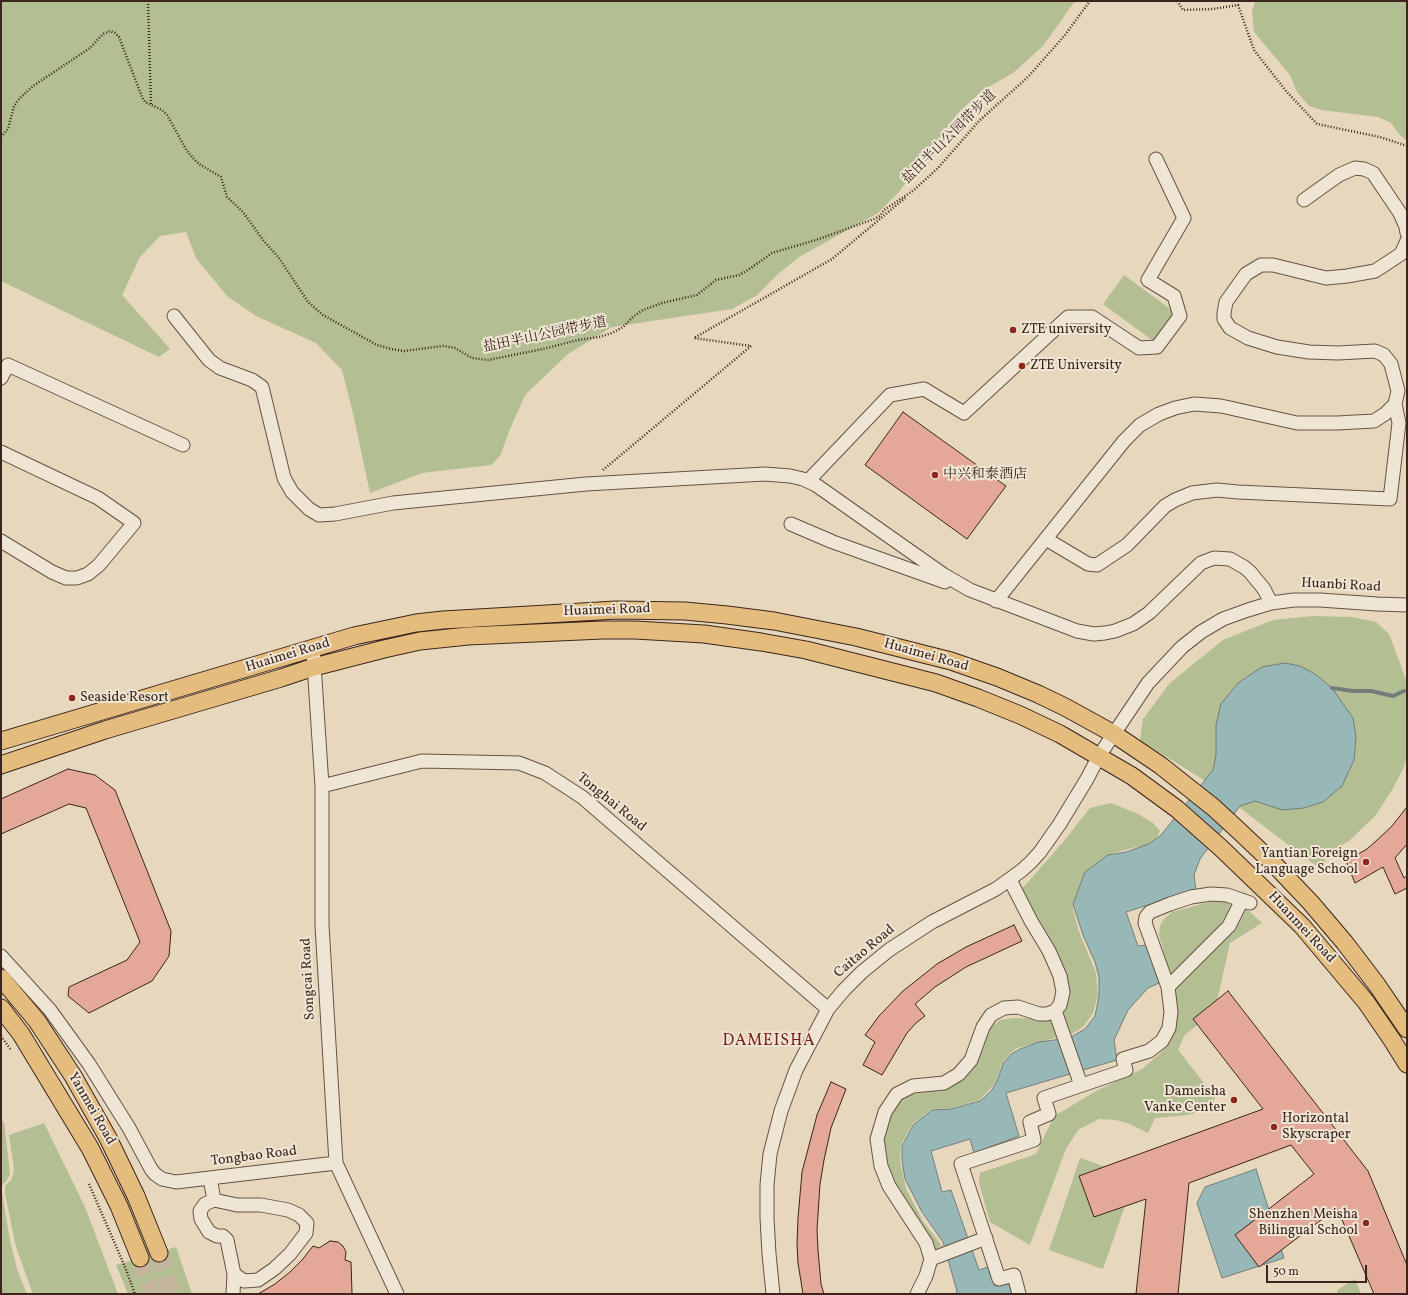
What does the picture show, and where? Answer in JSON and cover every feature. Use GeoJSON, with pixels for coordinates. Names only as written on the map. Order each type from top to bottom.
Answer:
{"type":"FeatureCollection","features":[{"type":"Feature","properties":{"kind":"main road","name":"Huaimei Road"},"geometry":{"type":"LineString","coordinates":[[1,742],[354,636],[394,627],[416,623],[465,618],[639,610],[685,611],[727,614],[856,637],[951,661],[998,677],[1072,710],[1114,734],[1192,789]]}},
{"type":"Feature","properties":{"kind":"main road","name":"Huaimei Road"},"geometry":{"type":"LineString","coordinates":[[1,765],[104,730],[314,667],[401,645],[439,638],[603,630],[671,631],[761,642],[806,650],[936,683],[1020,715],[1072,740],[1132,776],[1177,809]]}},
{"type":"Feature","properties":{"kind":"main road","name":"Huanmei Road"},"geometry":{"type":"LineString","coordinates":[[1192,789],[1274,864],[1325,920],[1377,985],[1407,1029]]}},
{"type":"Feature","properties":{"kind":"main road","name":"Huanmei Road"},"geometry":{"type":"LineString","coordinates":[[1177,809],[1222,848],[1302,926],[1366,1002],[1407,1064]]}},
{"type":"Feature","properties":{"kind":"main road","name":"Yanmei Road"},"geometry":{"type":"LineString","coordinates":[[1,978],[37,1022],[73,1076],[108,1138],[136,1196],[159,1253]]}},
{"type":"Feature","properties":{"kind":"main road","name":"Yanmei Road"},"geometry":{"type":"LineString","coordinates":[[1,1008],[21,1034],[90,1148],[119,1206],[140,1258]]}},
{"type":"Feature","properties":{"kind":"street"},"geometry":{"type":"LineString","coordinates":[[808,481],[890,395],[924,390],[964,413],[1068,317],[1092,317],[1138,348],[1157,347],[1180,316],[1174,296],[1148,280],[1184,218],[1156,159]]}},
{"type":"Feature","properties":{"kind":"street"},"geometry":{"type":"LineString","coordinates":[[1304,200],[1339,175],[1355,168],[1364,168],[1373,173],[1400,213],[1407,233]]}},
{"type":"Feature","properties":{"kind":"street"},"geometry":{"type":"LineString","coordinates":[[1046,539],[1088,564],[1097,565],[1127,545],[1165,506],[1192,493],[1217,490],[1390,499],[1399,423],[1395,404],[1398,391],[1391,364],[1384,355],[1375,351],[1338,353],[1309,352],[1276,347],[1248,338],[1230,328],[1224,319],[1224,313],[1226,302],[1246,274],[1261,265],[1273,265],[1326,278],[1347,276],[1374,270],[1401,254],[1407,241]]}},
{"type":"Feature","properties":{"kind":"street"},"geometry":{"type":"LineString","coordinates":[[174,316],[209,360],[220,368],[252,380],[262,387],[284,478],[292,492],[309,509],[319,515],[335,514],[393,503],[586,484],[765,474],[790,476],[816,485],[944,575],[970,590]]}},
{"type":"Feature","properties":{"kind":"street"},"geometry":{"type":"LineString","coordinates":[[1,378],[8,365],[183,445]]}},
{"type":"Feature","properties":{"kind":"street"},"geometry":{"type":"LineString","coordinates":[[996,601],[1124,441],[1140,425],[1159,414],[1175,408],[1194,404],[1221,406],[1297,423],[1337,423],[1374,421],[1386,414],[1395,404]]}},
{"type":"Feature","properties":{"kind":"street"},"geometry":{"type":"LineString","coordinates":[[1,452],[98,498],[134,523],[99,566],[88,574],[77,578],[66,578],[52,572],[1,541]]}},
{"type":"Feature","properties":{"kind":"street"},"geometry":{"type":"LineString","coordinates":[[791,524],[833,542],[970,590],[1077,631],[1094,634],[1105,633],[1133,624],[1149,613],[1207,559],[1223,558],[1237,562],[1250,572],[1264,589],[1272,603]]}},
{"type":"Feature","properties":{"kind":"street","name":"Huanbi Road"},"geometry":{"type":"LineString","coordinates":[[1100,756],[1148,683],[1169,660],[1201,632],[1223,619],[1272,603],[1294,600],[1407,605]]}},
{"type":"Feature","properties":{"kind":"street","name":"Songcai Road"},"geometry":{"type":"LineString","coordinates":[[313,649],[322,786],[322,925],[336,1163],[397,1294]]}},
{"type":"Feature","properties":{"kind":"street","name":"Caitao Road"},"geometry":{"type":"LineString","coordinates":[[773,1294],[767,1218],[767,1185],[770,1154],[781,1111],[796,1070],[828,1009],[852,982],[889,950],[918,930],[996,889],[1010,880],[1031,862],[1049,840],[1100,756]]}},
{"type":"Feature","properties":{"kind":"street","name":"Tonghai Road"},"geometry":{"type":"LineString","coordinates":[[322,786],[422,762],[519,763],[545,773],[582,797],[828,1009]]}},
{"type":"Feature","properties":{"kind":"street"},"geometry":{"type":"LineString","coordinates":[[917,1294],[926,1276],[930,1259],[926,1243],[888,1186],[881,1166],[878,1139],[885,1112],[897,1094],[913,1086],[944,1083],[959,1074],[971,1060],[983,1027],[991,1015],[1004,1008],[1018,1007],[1039,1014],[1047,1014],[1055,1011],[1060,1005],[1062,992],[1060,976],[1049,951],[1031,921],[1010,880]]}},
{"type":"Feature","properties":{"kind":"street"},"geometry":{"type":"LineString","coordinates":[[1019,1294],[1014,1275],[999,1279],[961,1164],[1034,1140],[1030,1122],[1049,1114],[1044,1098],[1126,1070],[1123,1059],[1150,1051],[1162,1040],[1169,1028],[1171,1012],[1168,987],[1146,923],[1146,917],[1150,912],[1191,897],[1211,894],[1227,895],[1246,902],[1229,926],[1168,987]]}},
{"type":"Feature","properties":{"kind":"street","name":"Tongbao Road"},"geometry":{"type":"LineString","coordinates":[[1,956],[50,1010],[89,1064],[129,1128],[155,1174],[162,1179],[176,1182],[336,1163]]}},
{"type":"Feature","properties":{"kind":"street"},"geometry":{"type":"LineString","coordinates":[[1055,1011],[1081,1085]]}},
{"type":"Feature","properties":{"kind":"street"},"geometry":{"type":"LineString","coordinates":[[210,1178],[214,1200]]}},
{"type":"Feature","properties":{"kind":"street"},"geometry":{"type":"LineString","coordinates":[[233,1294],[234,1274],[227,1240],[223,1236],[217,1236],[209,1232],[201,1219],[200,1211],[205,1204],[214,1200],[237,1205],[261,1205],[288,1210],[299,1215],[307,1223],[306,1233],[290,1254],[269,1273],[258,1280],[244,1281],[234,1274]]}},
{"type":"Feature","properties":{"kind":"street"},"geometry":{"type":"LineString","coordinates":[[930,1259],[986,1238]]}},
{"type":"Feature","properties":{"kind":"path"},"geometry":{"type":"LineString","coordinates":[[148,1],[150,105]]}},
{"type":"Feature","properties":{"kind":"path","name":"盐田半山公园带步道"},"geometry":{"type":"LineString","coordinates":[[1,137],[8,129],[14,106],[33,86],[90,48],[103,34],[110,31],[115,33],[119,36],[145,102],[162,110],[167,115],[187,151],[199,164],[221,176],[227,197],[243,212],[263,240],[279,258],[308,302],[323,315],[378,345],[404,351],[443,346],[455,348],[472,358],[488,360],[612,333],[623,327],[634,316],[643,310],[662,303],[697,295],[716,280],[739,275],[772,254],[819,239],[880,216],[884,210],[914,190],[938,168],[979,121],[1028,77],[1065,35],[1090,1]]}},
{"type":"Feature","properties":{"kind":"path"},"geometry":{"type":"LineString","coordinates":[[1177,1],[1183,10],[1213,9],[1238,5],[1254,50],[1286,91],[1317,124],[1380,137],[1407,146]]}},
{"type":"Feature","properties":{"kind":"path"},"geometry":{"type":"LineString","coordinates":[[586,484],[751,346],[694,338],[832,259],[914,190]]}},
{"type":"Feature","properties":{"kind":"path"},"geometry":{"type":"LineString","coordinates":[[1,1036],[14,1053]]}},
{"type":"Feature","properties":{"kind":"path"},"geometry":{"type":"LineString","coordinates":[[87,1179],[135,1294]]}},
{"type":"Feature","properties":{"kind":"green space"},"geometry":{"type":"Polygon","coordinates":[[[1,1],[1075,1],[1043,46],[1013,73],[983,90],[958,113],[899,192],[878,213],[799,257],[777,275],[756,296],[732,309],[612,327],[568,354],[525,395],[500,456],[491,465],[422,473],[370,493],[342,370],[316,343],[256,316],[227,296],[196,258],[186,232],[160,236],[140,257],[122,295],[170,349],[159,357],[1,281],[1,1]]]}},
{"type":"Feature","properties":{"kind":"green space"},"geometry":{"type":"Polygon","coordinates":[[[1255,1],[1407,1],[1407,141],[1398,133],[1391,123],[1378,117],[1321,110],[1309,106],[1297,92],[1290,75],[1254,32],[1252,12],[1255,1]]]}},
{"type":"Feature","properties":{"kind":"green space"},"geometry":{"type":"Polygon","coordinates":[[[1124,275],[1177,314],[1156,343],[1103,304],[1124,275]]]}},
{"type":"Feature","properties":{"kind":"green space"},"geometry":{"type":"Polygon","coordinates":[[[1313,616],[1352,617],[1376,622],[1389,634],[1407,682],[1407,755],[1404,767],[1392,790],[1375,816],[1349,841],[1327,853],[1323,871],[1199,777],[1140,740],[1143,719],[1170,683],[1223,640],[1273,620],[1313,616]]]}},
{"type":"Feature","properties":{"kind":"green space"},"geometry":{"type":"Polygon","coordinates":[[[1111,803],[1138,814],[1153,823],[1160,831],[1156,839],[1147,847],[1136,847],[1114,853],[1094,866],[1082,881],[1073,908],[1078,929],[1096,973],[1098,996],[1093,1013],[1083,1027],[1068,1036],[1017,1048],[1010,1053],[1001,1066],[997,1079],[979,1100],[952,1108],[932,1109],[912,1124],[901,1145],[900,1160],[906,1189],[923,1221],[942,1246],[934,1250],[893,1185],[881,1143],[885,1124],[902,1096],[937,1090],[955,1085],[969,1071],[987,1031],[1000,1020],[1014,1018],[1050,1019],[1063,1012],[1070,991],[1064,974],[1020,891],[1063,842],[1090,808],[1111,803]]]}},
{"type":"Feature","properties":{"kind":"green space"},"geometry":{"type":"Polygon","coordinates":[[[1238,901],[1262,923],[1230,943],[1215,1010],[1184,1036],[1178,1050],[1215,1097],[1212,1108],[1188,1115],[1155,1118],[1148,1133],[1130,1124],[1116,1120],[1099,1119],[1078,1130],[1066,1149],[1030,1245],[990,1222],[979,1183],[980,1173],[1036,1154],[1054,1116],[1098,1090],[1142,1069],[1164,1050],[1173,1034],[1175,991],[1159,935],[1160,926],[1164,919],[1172,912],[1210,902],[1238,901]]]}},
{"type":"Feature","properties":{"kind":"green space"},"geometry":{"type":"Polygon","coordinates":[[[4,1121],[10,1174],[1,1186],[1,1122],[4,1121]]]}},
{"type":"Feature","properties":{"kind":"green space"},"geometry":{"type":"Polygon","coordinates":[[[44,1123],[85,1207],[118,1294],[33,1294],[16,1247],[5,1194],[5,1186],[12,1179],[14,1169],[9,1135],[44,1123]]]}},
{"type":"Feature","properties":{"kind":"green space"},"geometry":{"type":"Polygon","coordinates":[[[1080,1158],[1135,1177],[1103,1269],[1049,1250],[1080,1158]]]}},
{"type":"Feature","properties":{"kind":"green space"},"geometry":{"type":"Polygon","coordinates":[[[1,1186],[10,1241],[18,1272],[27,1294],[1,1294],[1,1186]]]}},
{"type":"Feature","properties":{"kind":"green space"},"geometry":{"type":"Polygon","coordinates":[[[176,1247],[192,1294],[128,1294],[116,1265],[176,1247]]]}},
{"type":"Feature","properties":{"kind":"green space"},"geometry":{"type":"Polygon","coordinates":[[[1355,1279],[1361,1294],[1338,1294],[1337,1290],[1355,1279]]]}},
{"type":"Feature","properties":{"kind":"water"},"geometry":{"type":"Polygon","coordinates":[[[1285,663],[1300,666],[1315,674],[1332,688],[1353,718],[1356,737],[1354,760],[1342,786],[1323,802],[1304,808],[1282,810],[1255,801],[1240,806],[1200,859],[1194,875],[1196,890],[1126,912],[1138,946],[1149,945],[1159,983],[1148,988],[1128,1010],[1114,1040],[1117,1060],[1006,1093],[1019,1136],[974,1153],[970,1139],[931,1151],[942,1192],[951,1190],[979,1270],[988,1267],[995,1286],[1009,1283],[1012,1294],[955,1294],[957,1291],[943,1242],[922,1212],[905,1179],[902,1160],[902,1146],[913,1125],[932,1110],[951,1109],[980,1101],[991,1091],[998,1079],[1003,1064],[1011,1054],[1039,1042],[1069,1038],[1085,1029],[1095,1016],[1099,996],[1099,977],[1095,962],[1083,935],[1073,904],[1085,872],[1108,855],[1126,852],[1149,844],[1161,835],[1213,770],[1216,755],[1216,725],[1221,704],[1238,683],[1262,667],[1285,663]]]}},
{"type":"Feature","properties":{"kind":"water"},"geometry":{"type":"Polygon","coordinates":[[[1256,1169],[1284,1258],[1222,1278],[1197,1203],[1205,1187],[1256,1169]]]}},
{"type":"Feature","properties":{"kind":"building","name":"中兴和泰酒店"},"geometry":{"type":"Polygon","coordinates":[[[903,412],[1006,486],[967,539],[865,465],[903,412]]]}},
{"type":"Feature","properties":{"kind":"building"},"geometry":{"type":"Polygon","coordinates":[[[68,769],[95,775],[115,790],[171,931],[169,956],[152,981],[89,1013],[68,996],[69,987],[127,960],[140,942],[86,808],[69,804],[1,834],[1,799],[68,769]]]}},
{"type":"Feature","properties":{"kind":"building"},"geometry":{"type":"Polygon","coordinates":[[[1407,807],[1407,844],[1395,858],[1404,878],[1407,876],[1407,888],[1395,894],[1383,867],[1355,883],[1346,861],[1367,849],[1392,826],[1407,807]]]}},
{"type":"Feature","properties":{"kind":"building"},"geometry":{"type":"Polygon","coordinates":[[[1014,925],[1022,941],[966,967],[935,987],[915,1004],[925,1016],[907,1033],[882,1075],[863,1065],[875,1042],[865,1035],[879,1016],[903,991],[937,964],[966,947],[1014,925]]]}},
{"type":"Feature","properties":{"kind":"building","name":"Horizontal Skyscraper"},"geometry":{"type":"Polygon","coordinates":[[[1228,991],[1368,1171],[1407,1265],[1407,1294],[1374,1294],[1337,1208],[1259,1267],[1235,1235],[1314,1174],[1291,1145],[1189,1183],[1178,1294],[1136,1294],[1146,1199],[1094,1217],[1079,1176],[1263,1109],[1193,1019],[1228,991]]]}},
{"type":"Feature","properties":{"kind":"building"},"geometry":{"type":"Polygon","coordinates":[[[831,1082],[846,1089],[831,1128],[820,1184],[817,1230],[821,1284],[824,1294],[803,1294],[798,1263],[797,1244],[802,1172],[817,1115],[831,1082]]]}},
{"type":"Feature","properties":{"kind":"building"},"geometry":{"type":"Polygon","coordinates":[[[330,1241],[338,1242],[343,1246],[346,1252],[345,1260],[351,1262],[352,1294],[258,1294],[275,1284],[290,1272],[313,1246],[319,1248],[330,1241]]]}},
{"type":"Feature","properties":{"kind":"waterway"},"geometry":{"type":"LineString","coordinates":[[1332,688],[1353,691],[1371,691],[1393,696],[1404,691]]}},
{"type":"Feature","properties":{"kind":"tunnel"},"geometry":{"type":"LineString","coordinates":[[159,1253],[172,1294]]}},
{"type":"Feature","properties":{"kind":"tunnel"},"geometry":{"type":"LineString","coordinates":[[140,1258],[152,1294]]}},
{"type":"Feature","properties":{"kind":"place","name":"ZTE university"},"geometry":{"type":"Point","coordinates":[1013,330]}},
{"type":"Feature","properties":{"kind":"place","name":"ZTE University"},"geometry":{"type":"Point","coordinates":[1022,366]}},
{"type":"Feature","properties":{"kind":"place","name":"中兴和泰酒店"},"geometry":{"type":"Point","coordinates":[935,475]}},
{"type":"Feature","properties":{"kind":"place","name":"Seaside Resort"},"geometry":{"type":"Point","coordinates":[72,698]}},
{"type":"Feature","properties":{"kind":"place","name":"Yantian Foreign Language School"},"geometry":{"type":"Point","coordinates":[1366,862]}},
{"type":"Feature","properties":{"kind":"place","name":"Dameisha Vanke Center"},"geometry":{"type":"Point","coordinates":[1234,1100]}},
{"type":"Feature","properties":{"kind":"place","name":"Horizontal Skyscraper"},"geometry":{"type":"Point","coordinates":[1274,1127]}},
{"type":"Feature","properties":{"kind":"place","name":"Shenzhen Meisha Bilingual School"},"geometry":{"type":"Point","coordinates":[1366,1223]}},
{"type":"Feature","properties":{"kind":"district","name":"DAMEISHA"},"geometry":{"type":"Point","coordinates":[769,1042]}}]}
